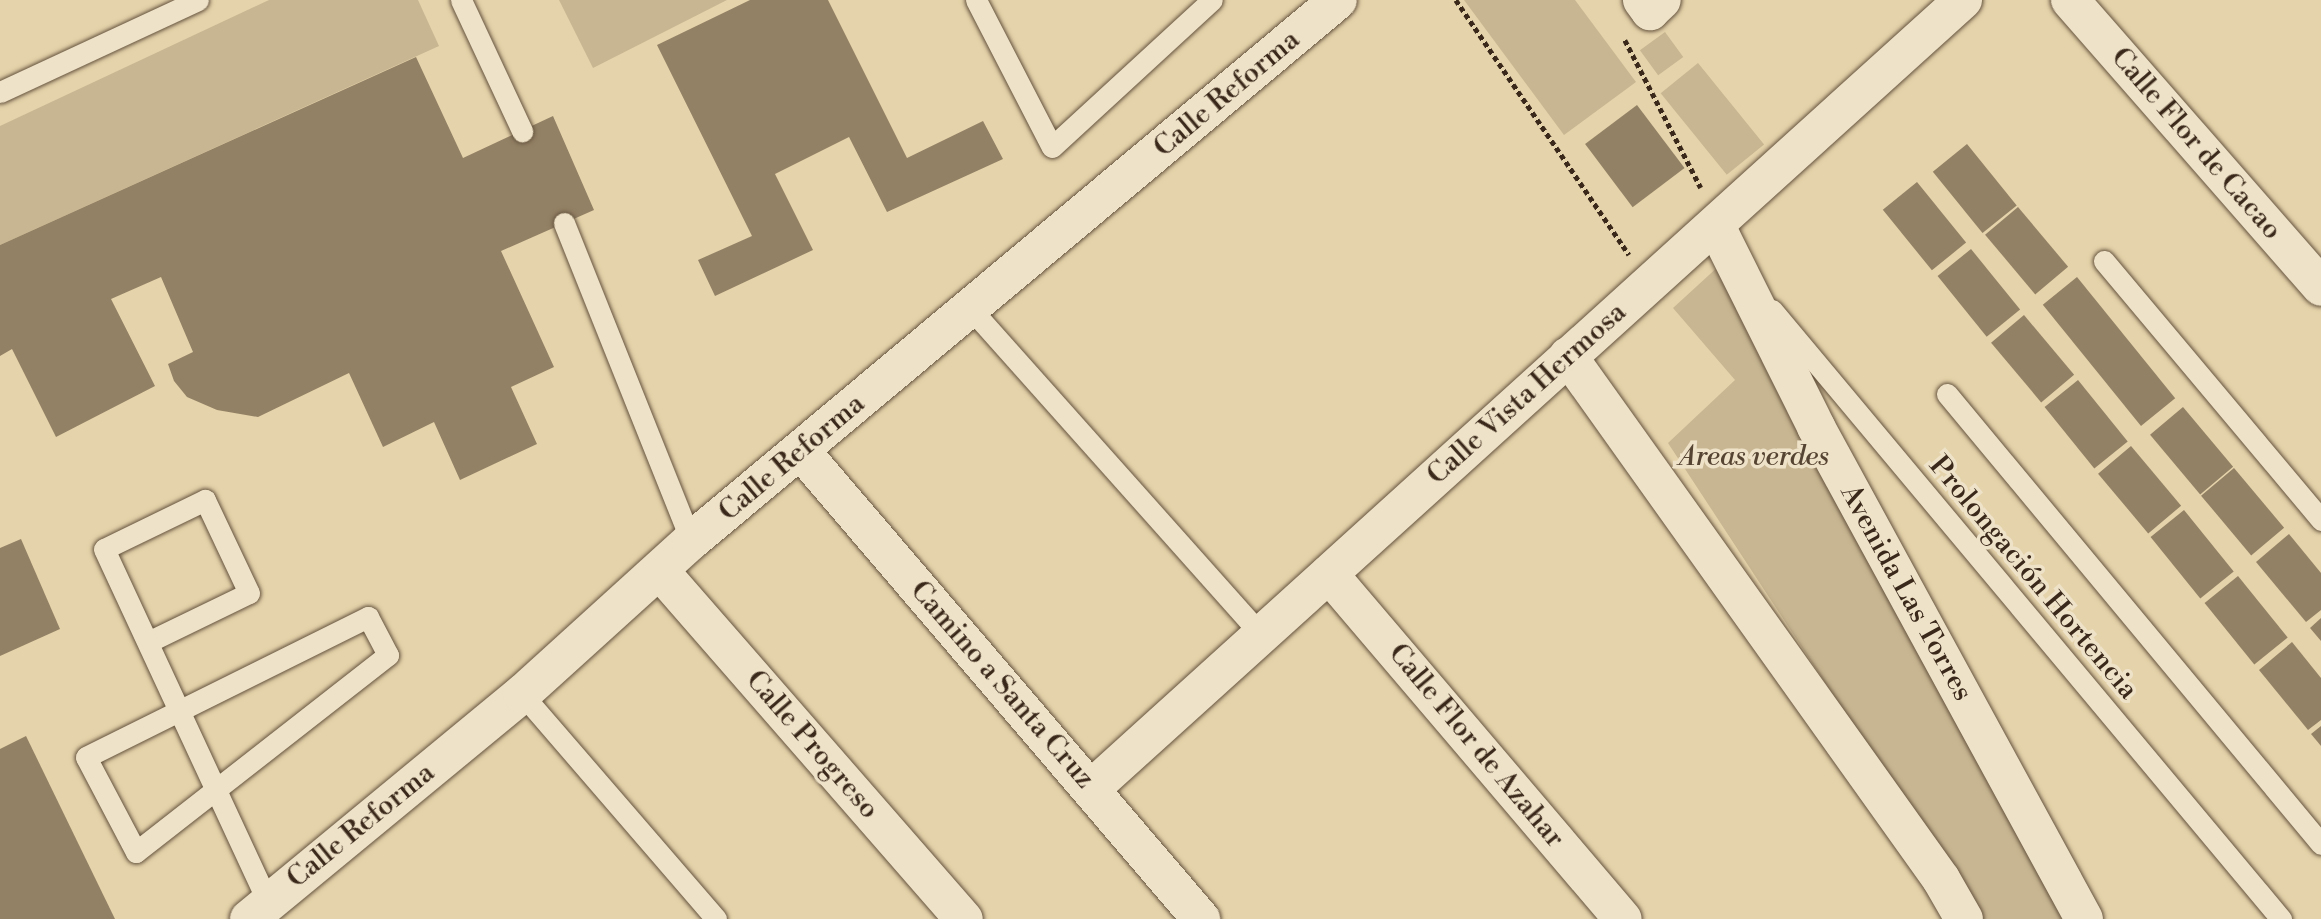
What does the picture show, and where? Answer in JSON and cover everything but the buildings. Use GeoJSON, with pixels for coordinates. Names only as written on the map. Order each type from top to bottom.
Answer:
{"type":"FeatureCollection","features":[{"type":"Feature","properties":{"kind":"street","name":"Calle Reforma"},"geometry":{"type":"LineString","coordinates":[[258,911],[522,694],[691,541],[1338,0]]}},
{"type":"Feature","properties":{"kind":"street","name":"Calle Vista Hermosa"},"geometry":{"type":"LineString","coordinates":[[1091,789],[1963,0]]}},
{"type":"Feature","properties":{"kind":"street","name":"Calle Flor de Cacao"},"geometry":{"type":"LineString","coordinates":[[2070,0],[2321,287]]}},
{"type":"Feature","properties":{"kind":"street","name":"Avenida Las Torres"},"geometry":{"type":"LineString","coordinates":[[1718,224],[1816,427],[2084,919]]}},
{"type":"Feature","properties":{"kind":"street"},"geometry":{"type":"LineString","coordinates":[[1567,356],[1941,879],[1964,919]]}},
{"type":"Feature","properties":{"kind":"street","name":"Camino a Santa Cruz"},"geometry":{"type":"LineString","coordinates":[[801,451],[1201,919]]}},
{"type":"Feature","properties":{"kind":"street","name":"Calle Progreso"},"geometry":{"type":"LineString","coordinates":[[660,571],[964,919]]}},
{"type":"Feature","properties":{"kind":"street","name":"Calle Flor de Azahar"},"geometry":{"type":"LineString","coordinates":[[1329,574],[1623,919]]}},
{"type":"Feature","properties":{"kind":"lane"},"geometry":{"type":"LineString","coordinates":[[0,92],[198,0]]}},
{"type":"Feature","properties":{"kind":"lane"},"geometry":{"type":"LineString","coordinates":[[461,0],[523,131]]}},
{"type":"Feature","properties":{"kind":"lane"},"geometry":{"type":"LineString","coordinates":[[976,0],[1052,147],[1212,0]]}},
{"type":"Feature","properties":{"kind":"lane"},"geometry":{"type":"LineString","coordinates":[[564,223],[691,541]]}},
{"type":"Feature","properties":{"kind":"lane"},"geometry":{"type":"LineString","coordinates":[[2104,261],[2321,520]]}},
{"type":"Feature","properties":{"kind":"lane","name":"Prolongación Hortencia"},"geometry":{"type":"LineString","coordinates":[[1741,273],[2281,919]]}},
{"type":"Feature","properties":{"kind":"lane"},"geometry":{"type":"LineString","coordinates":[[971,309],[1261,635]]}},
{"type":"Feature","properties":{"kind":"lane"},"geometry":{"type":"LineString","coordinates":[[1947,394],[2321,845]]}},
{"type":"Feature","properties":{"kind":"lane"},"geometry":{"type":"LineString","coordinates":[[148,642],[249,593],[205,500],[104,549],[214,791],[258,911]]}},
{"type":"Feature","properties":{"kind":"lane"},"geometry":{"type":"LineString","coordinates":[[368,617],[388,654],[214,791],[136,852],[86,757],[368,617]]}},
{"type":"Feature","properties":{"kind":"lane"},"geometry":{"type":"LineString","coordinates":[[522,694],[716,919]]}},
{"type":"Feature","properties":{"kind":"path"},"geometry":{"type":"LineString","coordinates":[[1456,0],[1649,285]]}},
{"type":"Feature","properties":{"kind":"path"},"geometry":{"type":"LineString","coordinates":[[1644,11],[1718,224]]}},
{"type":"Feature","properties":{"kind":"green space"},"geometry":{"type":"Polygon","coordinates":[[[269,0],[418,0],[439,46],[0,245],[0,126],[269,0]]]}},
{"type":"Feature","properties":{"kind":"green space"},"geometry":{"type":"Polygon","coordinates":[[[559,0],[727,0],[593,68],[559,0]]]}},
{"type":"Feature","properties":{"kind":"green space"},"geometry":{"type":"Polygon","coordinates":[[[1464,0],[1575,0],[1636,82],[1564,135],[1464,0]]]}},
{"type":"Feature","properties":{"kind":"green space"},"geometry":{"type":"Polygon","coordinates":[[[1665,32],[1683,57],[1658,75],[1640,50],[1665,32]]]}},
{"type":"Feature","properties":{"kind":"green space"},"geometry":{"type":"Polygon","coordinates":[[[1698,63],[1764,145],[1727,175],[1661,93],[1698,63]]]}},
{"type":"Feature","properties":{"kind":"green space","name":"Areas verdes"},"geometry":{"type":"Polygon","coordinates":[[[1721,264],[2068,919],[1974,919],[1921,829],[1668,443],[1735,380],[1673,308],[1721,264]]]}}]}
